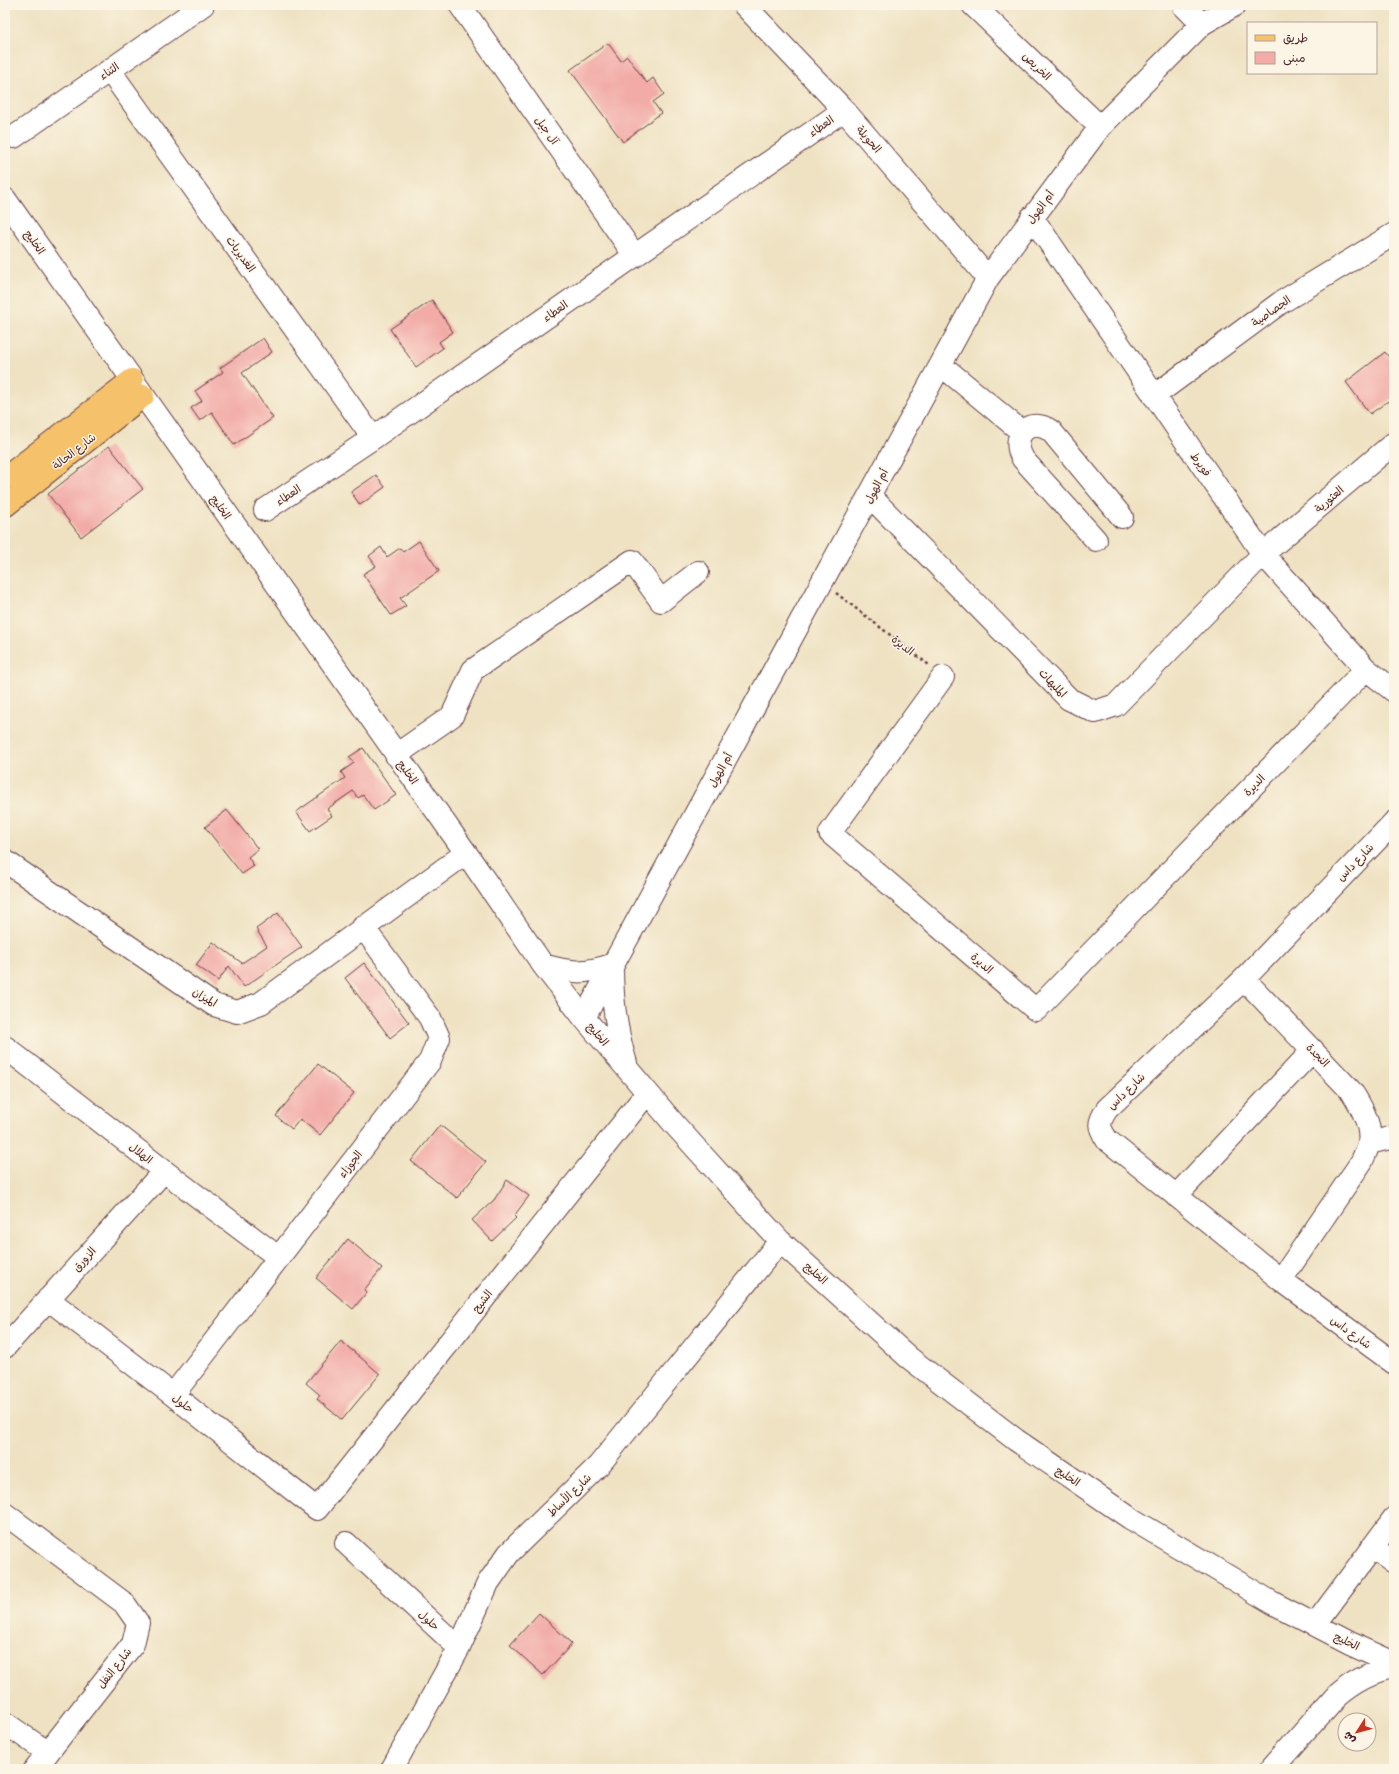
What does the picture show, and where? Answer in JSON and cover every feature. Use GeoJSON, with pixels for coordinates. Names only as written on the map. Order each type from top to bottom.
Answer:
{"type":"FeatureCollection","features":[{"type":"Feature","properties":{"kind":"main road","name":"شارع الحالة"},"geometry":{"type":"LineString","coordinates":[[5,478],[138,388]]}},
{"type":"Feature","properties":{"kind":"main road","name":"شارع الحالة"},"geometry":{"type":"LineString","coordinates":[[5,506],[138,388]]}},
{"type":"Feature","properties":{"kind":"street","name":"الثناء"},"geometry":{"type":"LineString","coordinates":[[14,137],[203,5]]}},
{"type":"Feature","properties":{"kind":"street","name":"آل جيل"},"geometry":{"type":"LineString","coordinates":[[460,5],[635,256]]}},
{"type":"Feature","properties":{"kind":"street","name":"الحويلة"},"geometry":{"type":"LineString","coordinates":[[744,5],[844,110],[988,278]]}},
{"type":"Feature","properties":{"kind":"street","name":"الخريص"},"geometry":{"type":"LineString","coordinates":[[973,5],[1100,127]]}},
{"type":"Feature","properties":{"kind":"street"},"geometry":{"type":"LineString","coordinates":[[1183,5],[1202,24]]}},
{"type":"Feature","properties":{"kind":"street","name":"أم الهول"},"geometry":{"type":"LineString","coordinates":[[584,1018],[823,583],[988,278],[1100,127],[1202,24],[1235,5]]}},
{"type":"Feature","properties":{"kind":"street","name":"الغديريات"},"geometry":{"type":"LineString","coordinates":[[110,71],[373,438]]}},
{"type":"Feature","properties":{"kind":"street","name":"العطاء"},"geometry":{"type":"LineString","coordinates":[[265,510],[373,438],[844,110]]}},
{"type":"Feature","properties":{"kind":"street","name":"الخليج"},"geometry":{"type":"LineString","coordinates":[[5,199],[466,853],[543,966],[584,1018],[648,1094],[780,1241],[908,1357],[1016,1440],[1130,1518],[1273,1603],[1315,1626],[1394,1663]]}},
{"type":"Feature","properties":{"kind":"street","name":"فويرط"},"geometry":{"type":"LineString","coordinates":[[1032,217],[1263,554],[1366,669],[1394,691]]}},
{"type":"Feature","properties":{"kind":"street","name":"الجصاصية"},"geometry":{"type":"LineString","coordinates":[[1154,396],[1280,303],[1394,234]]}},
{"type":"Feature","properties":{"kind":"street"},"geometry":{"type":"LineString","coordinates":[[941,365],[1022,432]]}},
{"type":"Feature","properties":{"kind":"street"},"geometry":{"type":"LineString","coordinates":[[1096,540],[1023,459],[1018,446],[1019,438],[1022,432],[1029,427],[1037,425],[1045,426],[1052,431],[1122,517]]}},
{"type":"Feature","properties":{"kind":"street","name":"العثورية"},"geometry":{"type":"LineString","coordinates":[[1263,554],[1394,444]]}},
{"type":"Feature","properties":{"kind":"street","name":"المليهات"},"geometry":{"type":"LineString","coordinates":[[870,496],[1069,699],[1095,712],[1116,705],[1263,554]]}},
{"type":"Feature","properties":{"kind":"street"},"geometry":{"type":"LineString","coordinates":[[396,755],[452,716],[473,670],[632,561],[661,601],[698,572]]}},
{"type":"Feature","properties":{"kind":"street","name":"الديرة"},"geometry":{"type":"LineString","coordinates":[[944,677],[830,833],[1036,1010],[1366,669]]}},
{"type":"Feature","properties":{"kind":"street","name":"شارع داس"},"geometry":{"type":"LineString","coordinates":[[1393,823],[1244,979],[1107,1109],[1100,1120],[1101,1131],[1107,1140],[1281,1280],[1394,1363]]}},
{"type":"Feature","properties":{"kind":"street","name":"الميزان"},"geometry":{"type":"LineString","coordinates":[[5,861],[214,1005],[237,1012],[261,1003],[466,853]]}},
{"type":"Feature","properties":{"kind":"street","name":"الجوزاء"},"geometry":{"type":"LineString","coordinates":[[172,1394],[430,1061],[439,1038],[430,1018],[363,927]]}},
{"type":"Feature","properties":{"kind":"street"},"geometry":{"type":"LineString","coordinates":[[543,966],[577,973],[591,972],[612,965],[612,992],[615,1018],[620,1044],[628,1069]]}},
{"type":"Feature","properties":{"kind":"street","name":"النجدة"},"geometry":{"type":"LineString","coordinates":[[1244,979],[1352,1092],[1362,1108],[1368,1128],[1369,1143],[1362,1161],[1281,1280]]}},
{"type":"Feature","properties":{"kind":"street","name":"الهلال"},"geometry":{"type":"LineString","coordinates":[[5,1047],[164,1171],[278,1257]]}},
{"type":"Feature","properties":{"kind":"street"},"geometry":{"type":"LineString","coordinates":[[1176,1196],[1313,1050]]}},
{"type":"Feature","properties":{"kind":"street","name":"الشيح"},"geometry":{"type":"LineString","coordinates":[[317,1509],[648,1094]]}},
{"type":"Feature","properties":{"kind":"street"},"geometry":{"type":"LineString","coordinates":[[1369,1143],[1394,1137]]}},
{"type":"Feature","properties":{"kind":"street","name":"الزورق"},"geometry":{"type":"LineString","coordinates":[[5,1347],[164,1171]]}},
{"type":"Feature","properties":{"kind":"street","name":"شارع الأساط"},"geometry":{"type":"LineString","coordinates":[[392,1769],[459,1648],[488,1584],[509,1553],[599,1465],[780,1241]]}},
{"type":"Feature","properties":{"kind":"street","name":"حلول"},"geometry":{"type":"LineString","coordinates":[[48,1299],[172,1394],[317,1509]]}},
{"type":"Feature","properties":{"kind":"street","name":"شارع النفل"},"geometry":{"type":"LineString","coordinates":[[5,1514],[124,1603],[138,1623],[133,1644],[41,1761]]}},
{"type":"Feature","properties":{"kind":"street"},"geometry":{"type":"LineString","coordinates":[[1315,1626],[1394,1518]]}},
{"type":"Feature","properties":{"kind":"street","name":"حلول"},"geometry":{"type":"LineString","coordinates":[[346,1543],[459,1648]]}},
{"type":"Feature","properties":{"kind":"street"},"geometry":{"type":"LineString","coordinates":[[1372,1547],[1394,1563]]}},
{"type":"Feature","properties":{"kind":"street"},"geometry":{"type":"LineString","coordinates":[[1270,1769],[1335,1696],[1369,1674],[1394,1667]]}},
{"type":"Feature","properties":{"kind":"street"},"geometry":{"type":"LineString","coordinates":[[5,1724],[41,1761]]}},
{"type":"Feature","properties":{"kind":"path","name":"الديرة"},"geometry":{"type":"LineString","coordinates":[[823,583],[944,677]]}},
{"type":"Feature","properties":{"kind":"building"},"geometry":{"type":"Polygon","coordinates":[[[608,43],[621,61],[627,56],[647,83],[653,78],[664,94],[653,102],[661,113],[623,142],[570,70],[608,43]]]}},
{"type":"Feature","properties":{"kind":"building"},"geometry":{"type":"Polygon","coordinates":[[[432,300],[453,332],[439,342],[443,348],[416,367],[390,329],[432,300]]]}},
{"type":"Feature","properties":{"kind":"building"},"geometry":{"type":"Polygon","coordinates":[[[263,338],[272,352],[242,373],[273,418],[234,445],[212,412],[200,421],[191,408],[202,401],[195,391],[223,372],[220,368],[263,338]]]}},
{"type":"Feature","properties":{"kind":"building"},"geometry":{"type":"Polygon","coordinates":[[[1385,352],[1394,364],[1394,397],[1370,414],[1346,382],[1385,352]]]}},
{"type":"Feature","properties":{"kind":"building"},"geometry":{"type":"Polygon","coordinates":[[[109,446],[143,489],[81,537],[48,494],[109,446]]]}},
{"type":"Feature","properties":{"kind":"building"},"geometry":{"type":"Polygon","coordinates":[[[376,475],[385,487],[360,505],[351,492],[376,475]]]}},
{"type":"Feature","properties":{"kind":"building"},"geometry":{"type":"Polygon","coordinates":[[[419,541],[439,571],[400,598],[406,606],[391,615],[363,574],[376,566],[369,556],[381,547],[387,557],[400,548],[403,552],[419,541]]]}},
{"type":"Feature","properties":{"kind":"building"},"geometry":{"type":"Polygon","coordinates":[[[363,748],[396,795],[374,810],[363,795],[358,798],[353,791],[327,809],[332,816],[310,831],[296,812],[345,778],[341,772],[354,763],[349,757],[363,748]]]}},
{"type":"Feature","properties":{"kind":"building"},"geometry":{"type":"Polygon","coordinates":[[[227,810],[258,849],[248,857],[254,866],[242,874],[205,827],[227,810]]]}},
{"type":"Feature","properties":{"kind":"building"},"geometry":{"type":"Polygon","coordinates":[[[278,913],[302,947],[244,987],[229,966],[218,981],[196,965],[213,942],[242,963],[267,946],[256,929],[278,913]]]}},
{"type":"Feature","properties":{"kind":"building"},"geometry":{"type":"Polygon","coordinates":[[[364,963],[409,1023],[390,1038],[345,978],[364,963]]]}},
{"type":"Feature","properties":{"kind":"building"},"geometry":{"type":"Polygon","coordinates":[[[318,1064],[354,1093],[320,1135],[300,1119],[292,1129],[276,1116],[318,1064]]]}},
{"type":"Feature","properties":{"kind":"building"},"geometry":{"type":"Polygon","coordinates":[[[440,1125],[486,1162],[457,1198],[411,1161],[440,1125]]]}},
{"type":"Feature","properties":{"kind":"building"},"geometry":{"type":"Polygon","coordinates":[[[507,1180],[529,1196],[514,1216],[516,1218],[492,1241],[472,1220],[494,1200],[507,1180]]]}},
{"type":"Feature","properties":{"kind":"building"},"geometry":{"type":"Polygon","coordinates":[[[348,1239],[382,1268],[364,1290],[367,1292],[353,1309],[316,1278],[348,1239]]]}},
{"type":"Feature","properties":{"kind":"building"},"geometry":{"type":"Polygon","coordinates":[[[341,1341],[380,1374],[342,1420],[317,1399],[320,1395],[306,1383],[341,1341]]]}},
{"type":"Feature","properties":{"kind":"building"},"geometry":{"type":"Polygon","coordinates":[[[539,1613],[572,1644],[543,1675],[510,1645],[539,1613]]]}}]}
